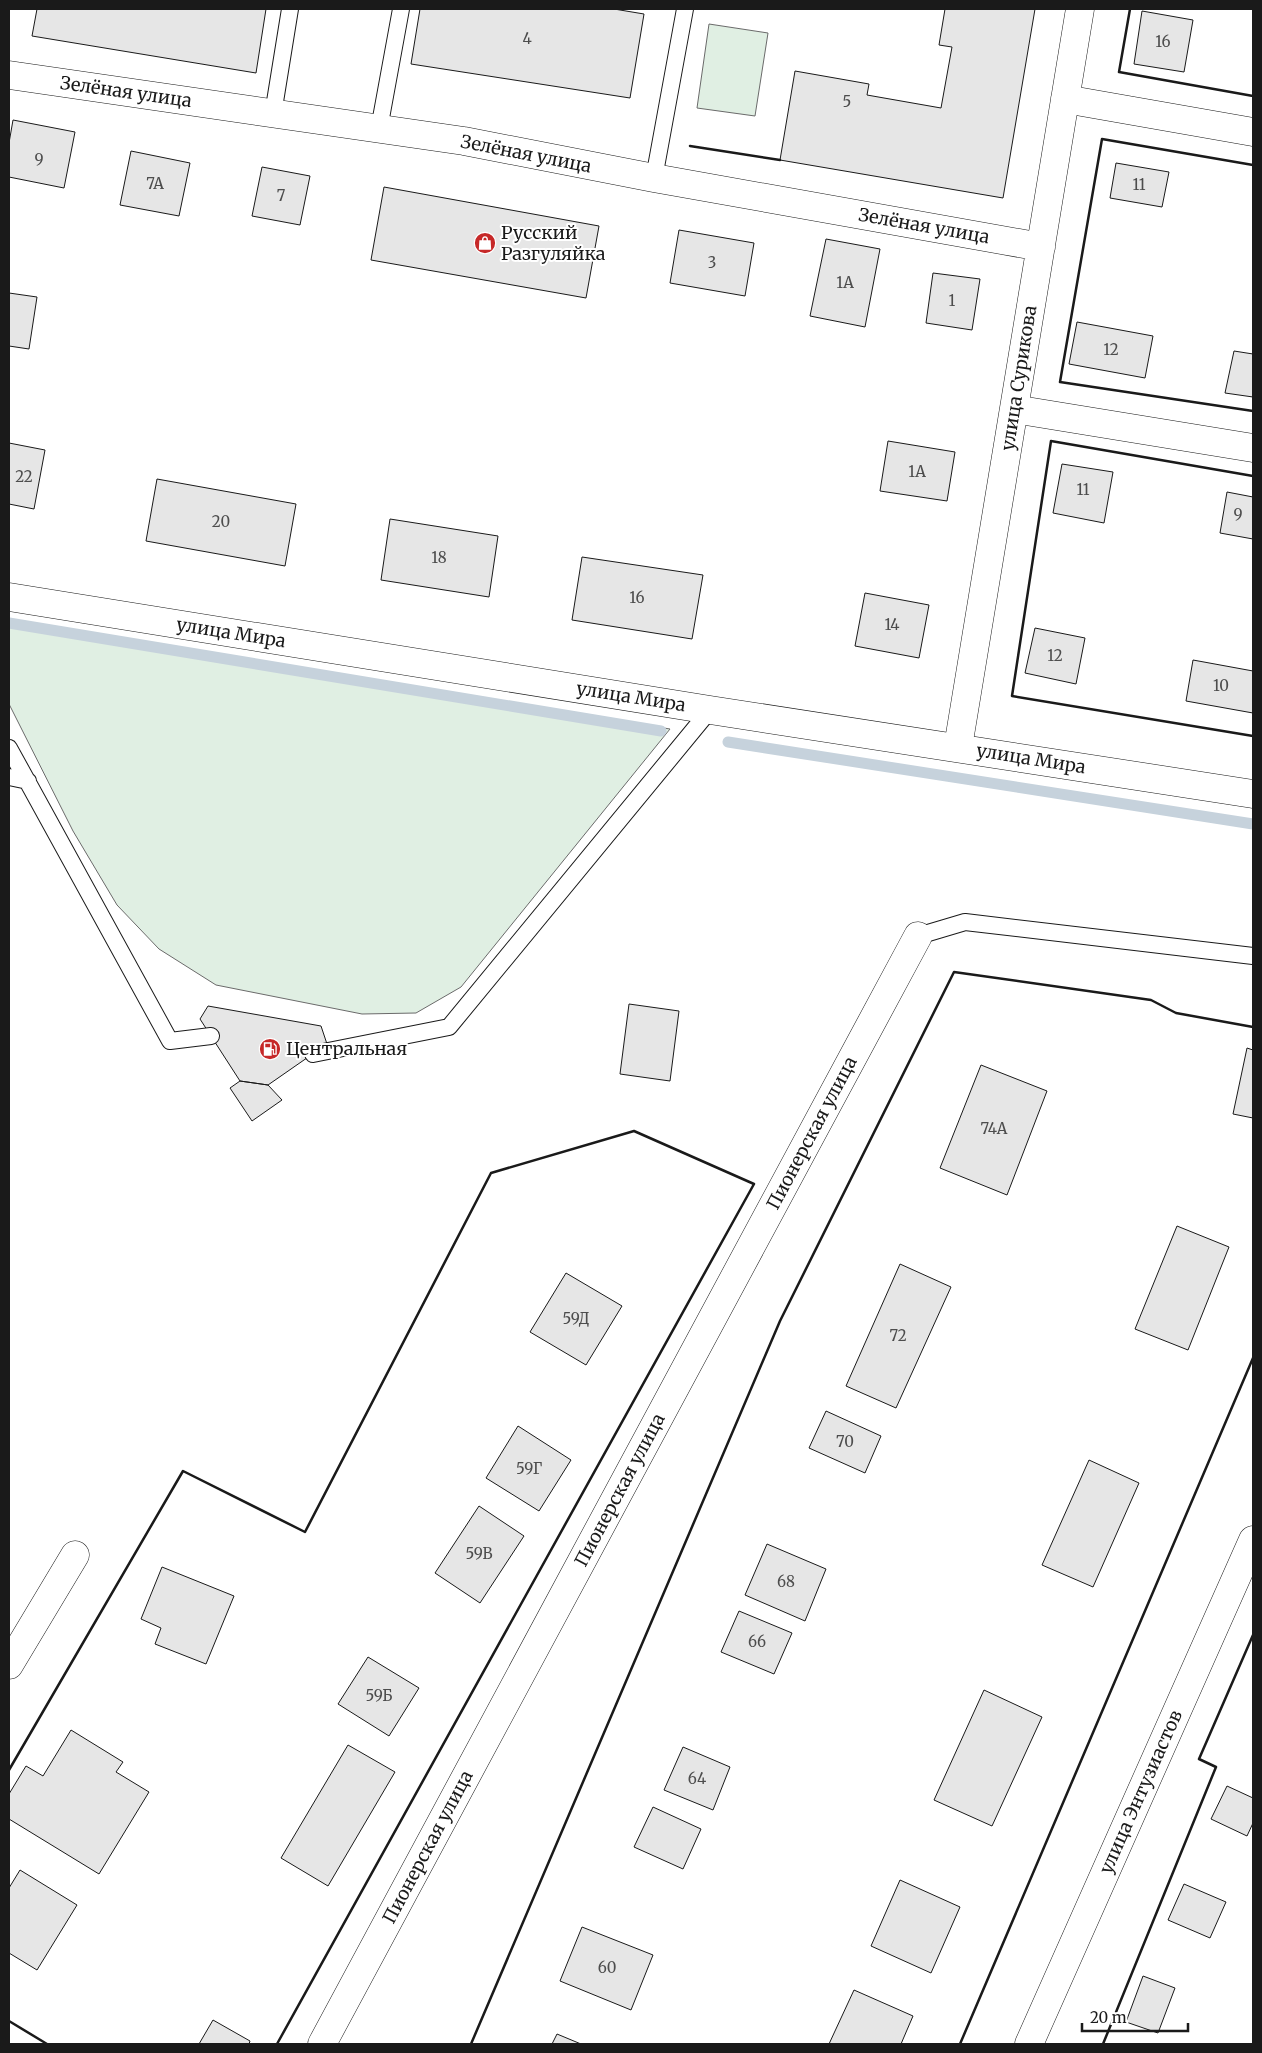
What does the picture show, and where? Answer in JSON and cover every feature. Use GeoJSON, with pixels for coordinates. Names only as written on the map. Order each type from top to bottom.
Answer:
{"type":"FeatureCollection","features":[{"type":"Feature","properties":{"kind":"street","name":"улица Сурикова"},"geometry":{"type":"LineString","coordinates":[[958,747],[1080,9]]}},
{"type":"Feature","properties":{"kind":"street","name":"Зелёная улица"},"geometry":{"type":"LineString","coordinates":[[9,75],[464,141],[654,178],[1041,247]]}},
{"type":"Feature","properties":{"kind":"street"},"geometry":{"type":"LineString","coordinates":[[1065,99],[1253,132]]}},
{"type":"Feature","properties":{"kind":"street"},"geometry":{"type":"LineString","coordinates":[[1014,410],[1253,448]]}},
{"type":"Feature","properties":{"kind":"street","name":"улица Мира"},"geometry":{"type":"LineString","coordinates":[[9,597],[710,710],[1253,794]]}},
{"type":"Feature","properties":{"kind":"street","name":"Пионерская улица"},"geometry":{"type":"LineString","coordinates":[[322,2044],[918,936]]}},
{"type":"Feature","properties":{"kind":"street","name":"улица Энтузиастов"},"geometry":{"type":"LineString","coordinates":[[1029,2044],[1253,1540]]}},
{"type":"Feature","properties":{"kind":"street"},"geometry":{"type":"LineString","coordinates":[[9,1665],[75,1555]]}},
{"type":"Feature","properties":{"kind":"lane"},"geometry":{"type":"LineString","coordinates":[[273,114],[290,9]]}},
{"type":"Feature","properties":{"kind":"lane"},"geometry":{"type":"LineString","coordinates":[[378,129],[401,9]]}},
{"type":"Feature","properties":{"kind":"lane"},"geometry":{"type":"LineString","coordinates":[[654,178],[685,9]]}},
{"type":"Feature","properties":{"kind":"lane"},"geometry":{"type":"LineString","coordinates":[[313,1054],[449,1027],[710,710]]}},
{"type":"Feature","properties":{"kind":"lane"},"geometry":{"type":"LineString","coordinates":[[9,748],[170,1041],[211,1036]]}},
{"type":"Feature","properties":{"kind":"lane"},"geometry":{"type":"LineString","coordinates":[[9,777],[28,781]]}},
{"type":"Feature","properties":{"kind":"lane"},"geometry":{"type":"LineString","coordinates":[[918,936],[965,922],[1253,956]]}},
{"type":"Feature","properties":{"kind":"green space"},"geometry":{"type":"Polygon","coordinates":[[[709,24],[768,33],[755,116],[697,108],[709,24]]]}},
{"type":"Feature","properties":{"kind":"green space"},"geometry":{"type":"Polygon","coordinates":[[[9,621],[670,729],[461,987],[416,1013],[362,1014],[216,985],[159,949],[117,905],[73,831],[9,704],[9,621]]]}},
{"type":"Feature","properties":{"kind":"building"},"geometry":{"type":"Polygon","coordinates":[[[37,9],[266,9],[256,73],[32,36],[37,9]]]}},
{"type":"Feature","properties":{"kind":"building"},"geometry":{"type":"Polygon","coordinates":[[[420,9],[614,9],[644,14],[630,98],[411,64],[420,9]]]}},
{"type":"Feature","properties":{"kind":"building"},"geometry":{"type":"Polygon","coordinates":[[[945,9],[1035,9],[1003,198],[780,160],[795,71],[869,84],[867,95],[941,108],[952,47],[939,45],[945,9]]]}},
{"type":"Feature","properties":{"kind":"building"},"geometry":{"type":"Polygon","coordinates":[[[1142,11],[1193,20],[1184,72],[1134,64],[1142,11]]]}},
{"type":"Feature","properties":{"kind":"building"},"geometry":{"type":"Polygon","coordinates":[[[13,120],[75,132],[64,188],[9,177],[9,143],[13,120]]]}},
{"type":"Feature","properties":{"kind":"building"},"geometry":{"type":"Polygon","coordinates":[[[131,151],[190,163],[179,216],[120,205],[131,151]]]}},
{"type":"Feature","properties":{"kind":"building"},"geometry":{"type":"Polygon","coordinates":[[[1116,163],[1169,172],[1162,207],[1110,198],[1116,163]]]}},
{"type":"Feature","properties":{"kind":"building"},"geometry":{"type":"Polygon","coordinates":[[[262,167],[310,176],[300,225],[252,216],[262,167]]]}},
{"type":"Feature","properties":{"kind":"building","name":"Русский Разгуляйка"},"geometry":{"type":"Polygon","coordinates":[[[384,187],[599,226],[586,298],[371,260],[384,187]]]}},
{"type":"Feature","properties":{"kind":"building"},"geometry":{"type":"Polygon","coordinates":[[[679,230],[754,243],[745,296],[670,283],[679,230]]]}},
{"type":"Feature","properties":{"kind":"building"},"geometry":{"type":"Polygon","coordinates":[[[826,239],[880,249],[865,327],[810,316],[826,239]]]}},
{"type":"Feature","properties":{"kind":"building"},"geometry":{"type":"Polygon","coordinates":[[[933,273],[980,279],[972,330],[926,323],[933,273]]]}},
{"type":"Feature","properties":{"kind":"building"},"geometry":{"type":"Polygon","coordinates":[[[9,293],[37,297],[29,349],[9,346],[9,293]]]}},
{"type":"Feature","properties":{"kind":"building"},"geometry":{"type":"Polygon","coordinates":[[[1077,322],[1153,336],[1145,378],[1069,364],[1077,322]]]}},
{"type":"Feature","properties":{"kind":"building"},"geometry":{"type":"Polygon","coordinates":[[[1234,351],[1253,354],[1253,397],[1225,393],[1234,351]]]}},
{"type":"Feature","properties":{"kind":"building"},"geometry":{"type":"Polygon","coordinates":[[[888,441],[955,452],[947,501],[880,491],[888,441]]]}},
{"type":"Feature","properties":{"kind":"building"},"geometry":{"type":"Polygon","coordinates":[[[9,443],[45,450],[34,509],[9,504],[9,443]]]}},
{"type":"Feature","properties":{"kind":"building"},"geometry":{"type":"Polygon","coordinates":[[[1062,464],[1113,472],[1104,523],[1053,513],[1062,464]]]}},
{"type":"Feature","properties":{"kind":"building"},"geometry":{"type":"Polygon","coordinates":[[[157,479],[296,504],[285,566],[146,541],[157,479]]]}},
{"type":"Feature","properties":{"kind":"building"},"geometry":{"type":"Polygon","coordinates":[[[1227,492],[1253,497],[1253,539],[1220,533],[1227,492]]]}},
{"type":"Feature","properties":{"kind":"building"},"geometry":{"type":"Polygon","coordinates":[[[390,519],[498,536],[489,597],[381,580],[390,519]]]}},
{"type":"Feature","properties":{"kind":"building"},"geometry":{"type":"Polygon","coordinates":[[[582,557],[703,575],[692,639],[572,620],[582,557]]]}},
{"type":"Feature","properties":{"kind":"building"},"geometry":{"type":"Polygon","coordinates":[[[865,593],[929,605],[919,658],[855,646],[865,593]]]}},
{"type":"Feature","properties":{"kind":"building"},"geometry":{"type":"Polygon","coordinates":[[[1035,628],[1085,638],[1076,684],[1025,673],[1035,628]]]}},
{"type":"Feature","properties":{"kind":"building"},"geometry":{"type":"Polygon","coordinates":[[[1193,660],[1253,671],[1253,713],[1186,701],[1193,660]]]}},
{"type":"Feature","properties":{"kind":"building"},"geometry":{"type":"Polygon","coordinates":[[[629,1004],[679,1011],[670,1081],[620,1074],[629,1004]]]}},
{"type":"Feature","properties":{"kind":"building","name":"Центральная"},"geometry":{"type":"Polygon","coordinates":[[[208,1006],[321,1026],[327,1044],[268,1085],[240,1081],[200,1019],[208,1006]]]}},
{"type":"Feature","properties":{"kind":"building"},"geometry":{"type":"Polygon","coordinates":[[[1247,1048],[1253,1050],[1253,1118],[1233,1114],[1247,1048]]]}},
{"type":"Feature","properties":{"kind":"building"},"geometry":{"type":"Polygon","coordinates":[[[981,1065],[1047,1091],[1007,1195],[940,1168],[981,1065]]]}},
{"type":"Feature","properties":{"kind":"building"},"geometry":{"type":"Polygon","coordinates":[[[240,1081],[268,1085],[282,1100],[252,1121],[230,1088],[240,1081]]]}},
{"type":"Feature","properties":{"kind":"building"},"geometry":{"type":"Polygon","coordinates":[[[1177,1226],[1229,1247],[1188,1350],[1135,1329],[1177,1226]]]}},
{"type":"Feature","properties":{"kind":"building"},"geometry":{"type":"Polygon","coordinates":[[[900,1264],[951,1287],[896,1408],[846,1386],[900,1264]]]}},
{"type":"Feature","properties":{"kind":"building"},"geometry":{"type":"Polygon","coordinates":[[[566,1273],[622,1306],[586,1365],[530,1332],[566,1273]]]}},
{"type":"Feature","properties":{"kind":"building"},"geometry":{"type":"Polygon","coordinates":[[[826,1411],[881,1436],[865,1473],[809,1448],[826,1411]]]}},
{"type":"Feature","properties":{"kind":"building"},"geometry":{"type":"Polygon","coordinates":[[[518,1426],[571,1460],[539,1511],[486,1478],[518,1426]]]}},
{"type":"Feature","properties":{"kind":"building"},"geometry":{"type":"Polygon","coordinates":[[[1089,1460],[1139,1483],[1093,1587],[1042,1565],[1089,1460]]]}},
{"type":"Feature","properties":{"kind":"building"},"geometry":{"type":"Polygon","coordinates":[[[479,1506],[524,1536],[480,1603],[435,1573],[479,1506]]]}},
{"type":"Feature","properties":{"kind":"building"},"geometry":{"type":"Polygon","coordinates":[[[767,1544],[826,1569],[805,1621],[745,1595],[767,1544]]]}},
{"type":"Feature","properties":{"kind":"building"},"geometry":{"type":"Polygon","coordinates":[[[162,1567],[234,1596],[206,1664],[155,1644],[161,1628],[141,1619],[162,1567]]]}},
{"type":"Feature","properties":{"kind":"building"},"geometry":{"type":"Polygon","coordinates":[[[739,1611],[792,1633],[774,1674],[721,1652],[739,1611]]]}},
{"type":"Feature","properties":{"kind":"building"},"geometry":{"type":"Polygon","coordinates":[[[368,1657],[419,1688],[389,1736],[338,1704],[368,1657]]]}},
{"type":"Feature","properties":{"kind":"building"},"geometry":{"type":"Polygon","coordinates":[[[984,1690],[1042,1717],[992,1826],[934,1800],[984,1690]]]}},
{"type":"Feature","properties":{"kind":"building"},"geometry":{"type":"Polygon","coordinates":[[[71,1730],[123,1762],[116,1772],[149,1792],[99,1874],[9,1819],[9,1794],[26,1766],[43,1776],[71,1730]]]}},
{"type":"Feature","properties":{"kind":"building"},"geometry":{"type":"Polygon","coordinates":[[[348,1745],[395,1772],[328,1886],[281,1858],[348,1745]]]}},
{"type":"Feature","properties":{"kind":"building"},"geometry":{"type":"Polygon","coordinates":[[[683,1747],[730,1767],[713,1810],[664,1790],[683,1747]]]}},
{"type":"Feature","properties":{"kind":"building"},"geometry":{"type":"Polygon","coordinates":[[[1227,1786],[1253,1798],[1253,1823],[1247,1836],[1211,1819],[1227,1786]]]}},
{"type":"Feature","properties":{"kind":"building"},"geometry":{"type":"Polygon","coordinates":[[[653,1807],[701,1829],[683,1869],[634,1847],[653,1807]]]}},
{"type":"Feature","properties":{"kind":"building"},"geometry":{"type":"Polygon","coordinates":[[[20,1870],[77,1905],[37,1970],[9,1953],[9,1888],[20,1870]]]}},
{"type":"Feature","properties":{"kind":"building"},"geometry":{"type":"Polygon","coordinates":[[[900,1880],[960,1907],[931,1973],[871,1946],[900,1880]]]}},
{"type":"Feature","properties":{"kind":"building"},"geometry":{"type":"Polygon","coordinates":[[[1184,1884],[1226,1902],[1210,1938],[1168,1920],[1184,1884]]]}},
{"type":"Feature","properties":{"kind":"building"},"geometry":{"type":"Polygon","coordinates":[[[582,1927],[653,1955],[631,2010],[560,1981],[582,1927]]]}},
{"type":"Feature","properties":{"kind":"building"},"geometry":{"type":"Polygon","coordinates":[[[1143,1976],[1175,1988],[1158,2033],[1126,2022],[1143,1976]]]}},
{"type":"Feature","properties":{"kind":"building"},"geometry":{"type":"Polygon","coordinates":[[[854,1990],[913,2016],[901,2044],[829,2044],[854,1990]]]}},
{"type":"Feature","properties":{"kind":"building"},"geometry":{"type":"Polygon","coordinates":[[[213,2020],[250,2041],[249,2044],[199,2044],[213,2020]]]}},
{"type":"Feature","properties":{"kind":"building"},"geometry":{"type":"Polygon","coordinates":[[[557,2034],[581,2044],[552,2044],[557,2034]]]}},
{"type":"Feature","properties":{"kind":"waterway"},"geometry":{"type":"LineString","coordinates":[[9,623],[661,731]]}},
{"type":"Feature","properties":{"kind":"waterway"},"geometry":{"type":"LineString","coordinates":[[728,742],[1253,824]]}},
{"type":"Feature","properties":{"kind":"wall"},"geometry":{"type":"LineString","coordinates":[[1130,9],[1119,72],[1253,96]]}},
{"type":"Feature","properties":{"kind":"wall"},"geometry":{"type":"LineString","coordinates":[[1253,165],[1102,139],[1060,382],[1253,411]]}},
{"type":"Feature","properties":{"kind":"wall"},"geometry":{"type":"LineString","coordinates":[[690,146],[780,160]]}},
{"type":"Feature","properties":{"kind":"wall"},"geometry":{"type":"LineString","coordinates":[[1253,476],[1051,441],[1012,696],[1253,736]]}},
{"type":"Feature","properties":{"kind":"wall"},"geometry":{"type":"LineString","coordinates":[[471,2044],[780,1321],[954,972],[1151,1000],[1176,1013],[1253,1027]]}},
{"type":"Feature","properties":{"kind":"wall"},"geometry":{"type":"LineString","coordinates":[[9,1770],[183,1471],[305,1532],[491,1173],[634,1131],[754,1184],[277,2044]]}},
{"type":"Feature","properties":{"kind":"wall"},"geometry":{"type":"LineString","coordinates":[[960,2044],[1253,1358]]}},
{"type":"Feature","properties":{"kind":"wall"},"geometry":{"type":"LineString","coordinates":[[1103,2044],[1216,1767],[1199,1759],[1253,1635]]}},
{"type":"Feature","properties":{"kind":"wall"},"geometry":{"type":"LineString","coordinates":[[9,2021],[47,2044]]}},
{"type":"Feature","properties":{"kind":"place","name":"Русский Разгуляйка"},"geometry":{"type":"Point","coordinates":[485,243]}},
{"type":"Feature","properties":{"kind":"place","name":"Центральная"},"geometry":{"type":"Point","coordinates":[270,1049]}}]}
